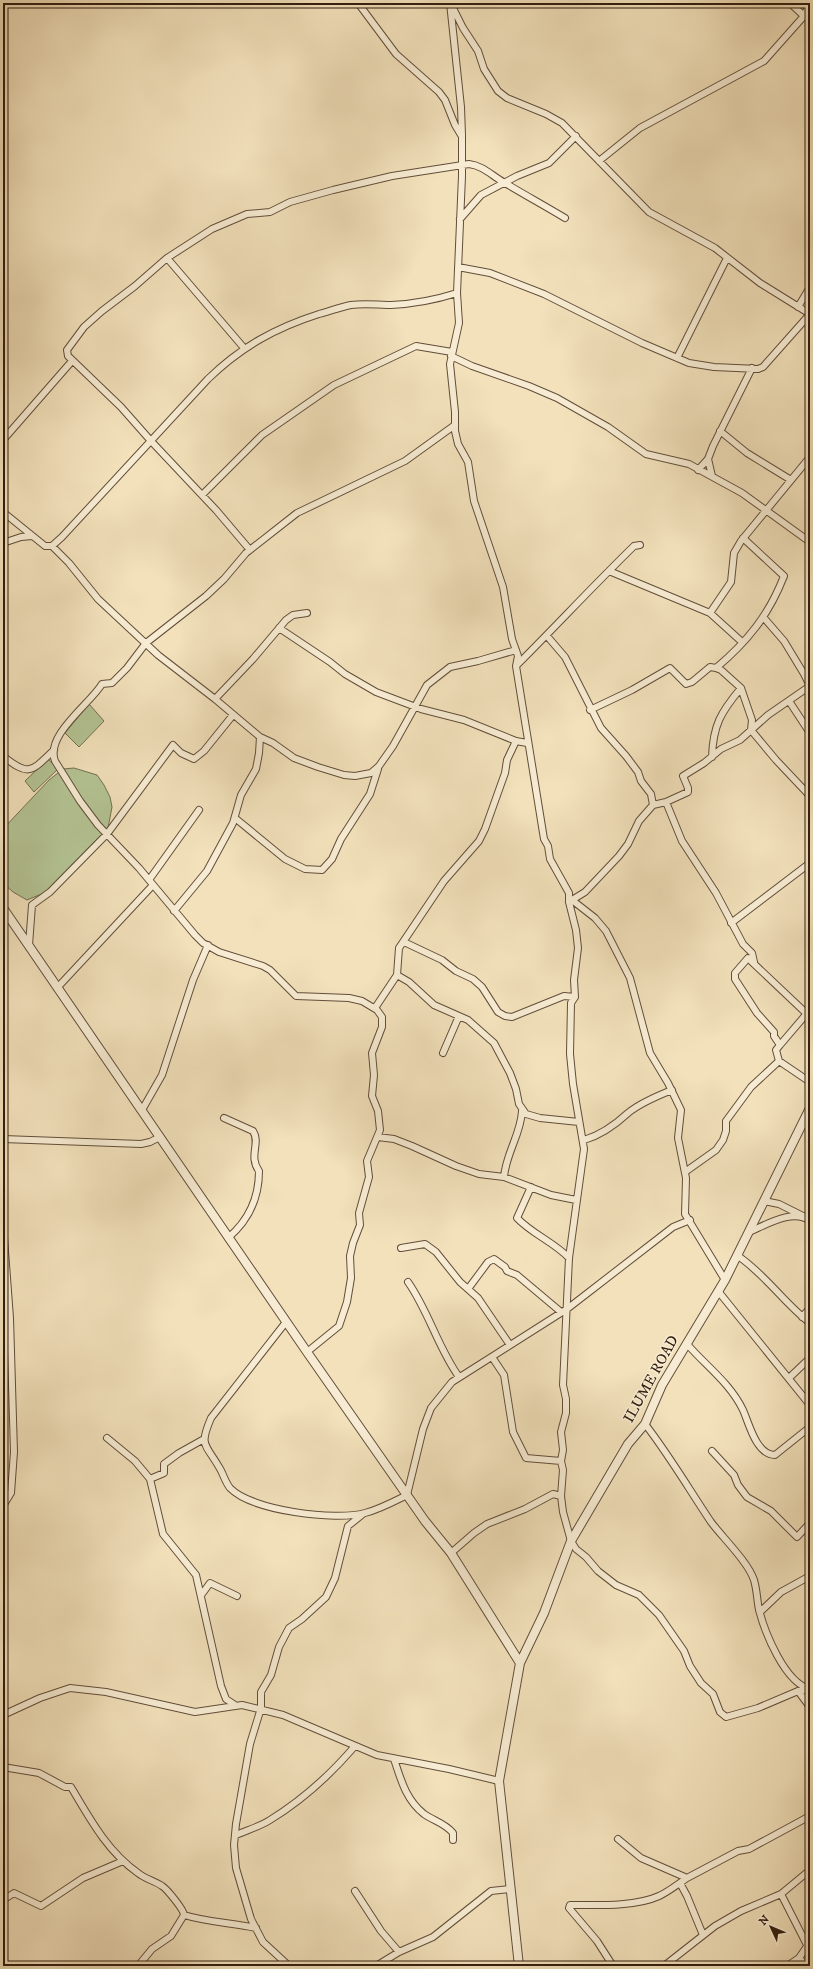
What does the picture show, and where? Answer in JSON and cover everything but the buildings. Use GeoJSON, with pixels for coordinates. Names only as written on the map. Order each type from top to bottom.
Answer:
{"type":"FeatureCollection","features":[{"type":"Feature","properties":{"kind":"street"},"geometry":{"type":"LineString","coordinates":[[358,3],[396,54],[446,100],[455,125],[462,135]]}},
{"type":"Feature","properties":{"kind":"street"},"geometry":{"type":"LineString","coordinates":[[458,267],[490,273],[544,294],[677,358],[701,366],[758,369],[765,365],[810,314],[760,283],[705,242],[649,212],[576,136],[554,118],[507,98],[498,92],[484,69],[478,51],[463,28],[450,3],[461,107],[462,135],[456,293],[458,327],[452,354],[450,374],[456,438],[468,462],[474,502],[508,605],[512,639],[518,656],[516,666],[522,694],[527,743],[544,839],[548,846],[550,859],[568,894],[578,948],[574,980],[575,997],[571,1003],[570,1054],[579,1122],[584,1140],[584,1160],[576,1200],[564,1311],[562,1385],[566,1399],[566,1412],[561,1432],[563,1450],[561,1461],[563,1470],[561,1496],[563,1512],[570,1541],[576,1549],[586,1557],[598,1571],[616,1585],[639,1596],[659,1615],[684,1651],[690,1666],[701,1683],[713,1694],[720,1712],[726,1717],[758,1708],[798,1691],[810,1690]]}},
{"type":"Feature","properties":{"kind":"street"},"geometry":{"type":"LineString","coordinates":[[790,3],[807,16]]}},
{"type":"Feature","properties":{"kind":"street"},"geometry":{"type":"LineString","coordinates":[[599,160],[640,128],[764,61],[807,16],[810,3]]}},
{"type":"Feature","properties":{"kind":"street"},"geometry":{"type":"LineString","coordinates":[[460,219],[481,195],[503,182],[549,163],[576,136]]}},
{"type":"Feature","properties":{"kind":"street"},"geometry":{"type":"LineString","coordinates":[[250,550],[202,494],[151,441],[121,407],[68,356],[67,350],[84,327],[167,258],[212,229],[247,214],[270,212],[297,200],[392,176],[469,164],[482,167],[503,182],[565,218]]}},
{"type":"Feature","properties":{"kind":"street"},"geometry":{"type":"LineString","coordinates":[[167,258],[244,348]]}},
{"type":"Feature","properties":{"kind":"street"},"geometry":{"type":"LineString","coordinates":[[677,358],[727,258]]}},
{"type":"Feature","properties":{"kind":"street"},"geometry":{"type":"LineString","coordinates":[[798,307],[810,287]]}},
{"type":"Feature","properties":{"kind":"street"},"geometry":{"type":"LineString","coordinates":[[3,512],[45,546],[52,546],[208,379],[226,361],[244,348],[276,329],[343,307],[363,304],[389,305],[413,303],[436,299],[456,293]]}},
{"type":"Feature","properties":{"kind":"street"},"geometry":{"type":"LineString","coordinates":[[202,494],[262,435],[334,385],[416,346],[452,354],[472,366],[529,386],[557,398],[608,427],[646,454],[660,458],[680,460],[742,492],[810,542]]}},
{"type":"Feature","properties":{"kind":"street"},"geometry":{"type":"LineString","coordinates":[[3,440],[72,361]]}},
{"type":"Feature","properties":{"kind":"street"},"geometry":{"type":"LineString","coordinates":[[698,470],[708,460],[720,431],[752,368]]}},
{"type":"Feature","properties":{"kind":"street"},"geometry":{"type":"LineString","coordinates":[[307,1352],[335,1331],[339,1326],[343,1315],[351,1278],[349,1265],[360,1225],[359,1213],[365,1197],[369,1177],[367,1161],[380,1130],[378,1111],[372,1096],[374,1075],[372,1053],[382,1027],[382,1017],[375,1008],[355,998],[296,996],[270,970],[219,952],[195,936],[151,882],[107,834],[76,794],[55,760],[54,744],[87,701],[95,695],[102,684],[112,683],[127,668],[146,643],[206,596],[250,550],[297,513],[405,461],[455,425]]}},
{"type":"Feature","properties":{"kind":"street"},"geometry":{"type":"LineString","coordinates":[[720,431],[748,452],[791,480]]}},
{"type":"Feature","properties":{"kind":"street"},"geometry":{"type":"LineString","coordinates":[[710,613],[731,582],[734,553],[743,538],[810,458]]}},
{"type":"Feature","properties":{"kind":"street"},"geometry":{"type":"LineString","coordinates":[[708,460],[712,476]]}},
{"type":"Feature","properties":{"kind":"street"},"geometry":{"type":"LineString","coordinates":[[3,543],[21,537],[32,536]]}},
{"type":"Feature","properties":{"kind":"street"},"geometry":{"type":"LineString","coordinates":[[716,668],[732,654],[764,618],[784,576],[743,538]]}},
{"type":"Feature","properties":{"kind":"street"},"geometry":{"type":"LineString","coordinates":[[516,666],[634,546],[640,545]]}},
{"type":"Feature","properties":{"kind":"street"},"geometry":{"type":"LineString","coordinates":[[52,546],[69,563],[98,599],[158,655],[215,699],[260,738],[273,743],[294,758],[344,775],[371,773],[379,766],[393,746],[427,685],[450,667],[516,650]]}},
{"type":"Feature","properties":{"kind":"street"},"geometry":{"type":"LineString","coordinates":[[609,571],[710,613],[742,642]]}},
{"type":"Feature","properties":{"kind":"street"},"geometry":{"type":"LineString","coordinates":[[215,699],[253,660],[290,616],[307,613]]}},
{"type":"Feature","properties":{"kind":"street"},"geometry":{"type":"LineString","coordinates":[[570,901],[585,892],[618,856],[628,844],[639,821],[653,805],[666,802],[688,792],[683,776],[712,757],[721,749],[740,740],[768,715],[810,686],[807,673],[784,641],[764,618]]}},
{"type":"Feature","properties":{"kind":"street"},"geometry":{"type":"LineString","coordinates":[[279,628],[330,662],[345,674],[376,692],[415,706],[464,720],[516,741],[527,743]]}},
{"type":"Feature","properties":{"kind":"street"},"geometry":{"type":"LineString","coordinates":[[547,636],[565,658],[590,710],[601,728],[638,772],[641,781],[651,794],[653,805]]}},
{"type":"Feature","properties":{"kind":"street"},"geometry":{"type":"LineString","coordinates":[[590,710],[632,690],[670,668],[686,684],[692,682],[710,667],[716,668],[721,670],[741,688],[752,720],[751,730],[776,760],[810,796]]}},
{"type":"Feature","properties":{"kind":"street"},"geometry":{"type":"LineString","coordinates":[[712,757],[713,738],[717,723],[727,705],[741,688]]}},
{"type":"Feature","properties":{"kind":"street"},"geometry":{"type":"LineString","coordinates":[[788,701],[810,733]]}},
{"type":"Feature","properties":{"kind":"street"},"geometry":{"type":"LineString","coordinates":[[29,945],[32,905],[50,892],[107,834],[173,745],[181,753],[194,759],[204,751],[233,715]]}},
{"type":"Feature","properties":{"kind":"street"},"geometry":{"type":"LineString","coordinates":[[174,911],[207,870],[235,818],[241,795],[256,769],[260,738]]}},
{"type":"Feature","properties":{"kind":"street"},"geometry":{"type":"LineString","coordinates":[[375,1008],[397,975],[399,948],[444,881],[479,841],[485,829],[505,773],[507,760],[516,741]]}},
{"type":"Feature","properties":{"kind":"street"},"geometry":{"type":"LineString","coordinates":[[3,756],[24,770],[32,769],[54,750]]}},
{"type":"Feature","properties":{"kind":"street"},"geometry":{"type":"LineString","coordinates":[[235,818],[288,861],[305,869],[322,870],[332,859],[341,839],[370,794],[379,766]]}},
{"type":"Feature","properties":{"kind":"street"},"geometry":{"type":"LineString","coordinates":[[666,802],[682,841],[716,893],[743,944],[752,953],[754,962],[748,958]]}},
{"type":"Feature","properties":{"kind":"street"},"geometry":{"type":"LineString","coordinates":[[57,988],[151,882],[199,810]]}},
{"type":"Feature","properties":{"kind":"street"},"geometry":{"type":"LineString","coordinates":[[731,923],[810,863]]}},
{"type":"Feature","properties":{"kind":"street"},"geometry":{"type":"LineString","coordinates":[[570,901],[595,918],[606,931],[634,990],[650,1053],[672,1090],[681,1110],[678,1138],[685,1172],[686,1214],[725,1280]]}},
{"type":"Feature","properties":{"kind":"street"},"geometry":{"type":"LineString","coordinates":[[3,908],[286,1322],[425,1521],[451,1553],[520,1663]]}},
{"type":"Feature","properties":{"kind":"street"},"geometry":{"type":"LineString","coordinates":[[404,942],[442,960],[456,971],[473,979],[482,987],[498,1012],[505,1016],[512,1017],[564,996],[575,997]]}},
{"type":"Feature","properties":{"kind":"street"},"geometry":{"type":"LineString","coordinates":[[142,1110],[162,1075],[193,980],[208,946]]}},
{"type":"Feature","properties":{"kind":"street"},"geometry":{"type":"LineString","coordinates":[[748,958],[809,1012],[776,1050],[779,1061],[810,1082]]}},
{"type":"Feature","properties":{"kind":"street"},"geometry":{"type":"LineString","coordinates":[[748,958],[735,973],[735,979],[757,1013],[774,1032],[774,1036],[780,1044]]}},
{"type":"Feature","properties":{"kind":"street"},"geometry":{"type":"LineString","coordinates":[[397,975],[409,982],[434,1005],[468,1020],[483,1032],[498,1048],[516,1089],[522,1111],[522,1120],[517,1131],[515,1142],[506,1159],[504,1177]]}},
{"type":"Feature","properties":{"kind":"street"},"geometry":{"type":"LineString","coordinates":[[443,1053],[458,1016]]}},
{"type":"Feature","properties":{"kind":"street"},"geometry":{"type":"LineString","coordinates":[[685,1172],[716,1150],[723,1140],[726,1131],[726,1120],[751,1088],[779,1061]]}},
{"type":"Feature","properties":{"kind":"street"},"geometry":{"type":"LineString","coordinates":[[584,1140],[594,1137],[618,1124],[628,1114],[651,1099],[672,1090]]}},
{"type":"Feature","properties":{"kind":"street","name":"ILUME ROAD"},"geometry":{"type":"LineString","coordinates":[[519,1966],[499,1781],[520,1663],[544,1612],[570,1541],[628,1444],[645,1424],[662,1385],[725,1280],[810,1108]]}},
{"type":"Feature","properties":{"kind":"street"},"geometry":{"type":"LineString","coordinates":[[522,1111],[531,1117],[579,1122]]}},
{"type":"Feature","properties":{"kind":"street"},"geometry":{"type":"LineString","coordinates":[[224,1118],[253,1131],[256,1135],[254,1165],[259,1171],[255,1200],[242,1225],[228,1238]]}},
{"type":"Feature","properties":{"kind":"street"},"geometry":{"type":"LineString","coordinates":[[3,1139],[140,1144],[150,1142],[160,1136]]}},
{"type":"Feature","properties":{"kind":"street"},"geometry":{"type":"LineString","coordinates":[[378,1137],[412,1146],[479,1174],[504,1177],[551,1195],[576,1200]]}},
{"type":"Feature","properties":{"kind":"street"},"geometry":{"type":"LineString","coordinates":[[531,1187],[517,1218],[526,1226],[558,1247],[569,1258]]}},
{"type":"Feature","properties":{"kind":"street"},"geometry":{"type":"LineString","coordinates":[[764,1201],[779,1204],[808,1218]]}},
{"type":"Feature","properties":{"kind":"street"},"geometry":{"type":"LineString","coordinates":[[749,1232],[780,1220],[796,1216],[808,1218]]}},
{"type":"Feature","properties":{"kind":"street"},"geometry":{"type":"LineString","coordinates":[[407,1495],[423,1429],[431,1408],[444,1391],[460,1377],[564,1311],[673,1227],[690,1220]]}},
{"type":"Feature","properties":{"kind":"street"},"geometry":{"type":"LineString","coordinates":[[3,1224],[10,1318],[14,1452],[11,1493],[3,1506]]}},
{"type":"Feature","properties":{"kind":"street"},"geometry":{"type":"LineString","coordinates":[[401,1248],[421,1244],[429,1245],[460,1282],[488,1310],[510,1345]]}},
{"type":"Feature","properties":{"kind":"street"},"geometry":{"type":"LineString","coordinates":[[738,1256],[763,1276],[786,1302],[810,1323]]}},
{"type":"Feature","properties":{"kind":"street"},"geometry":{"type":"LineString","coordinates":[[468,1289],[488,1262],[494,1259],[505,1266],[507,1272],[517,1275],[564,1311]]}},
{"type":"Feature","properties":{"kind":"street"},"geometry":{"type":"LineString","coordinates":[[408,1282],[428,1315],[451,1366],[460,1377]]}},
{"type":"Feature","properties":{"kind":"street"},"geometry":{"type":"LineString","coordinates":[[718,1291],[810,1406]]}},
{"type":"Feature","properties":{"kind":"street"},"geometry":{"type":"LineString","coordinates":[[802,1317],[810,1308]]}},
{"type":"Feature","properties":{"kind":"street"},"geometry":{"type":"LineString","coordinates":[[286,1322],[211,1418],[204,1439],[204,1445],[227,1483],[239,1494],[282,1511],[333,1516],[364,1513],[384,1506],[407,1495]]}},
{"type":"Feature","properties":{"kind":"street"},"geometry":{"type":"LineString","coordinates":[[687,1344],[730,1388],[742,1408],[758,1443],[768,1454],[775,1455],[810,1427]]}},
{"type":"Feature","properties":{"kind":"street"},"geometry":{"type":"LineString","coordinates":[[492,1357],[504,1375],[513,1432],[522,1453],[526,1458],[561,1461]]}},
{"type":"Feature","properties":{"kind":"street"},"geometry":{"type":"LineString","coordinates":[[789,1378],[810,1358]]}},
{"type":"Feature","properties":{"kind":"street"},"geometry":{"type":"LineString","coordinates":[[645,1424],[660,1444],[712,1523],[748,1570],[754,1580],[760,1612],[775,1652],[799,1685],[810,1690]]}},
{"type":"Feature","properties":{"kind":"street"},"geometry":{"type":"LineString","coordinates":[[107,1438],[135,1461],[150,1479],[164,1534],[193,1571],[202,1594],[221,1686],[226,1699],[235,1705]]}},
{"type":"Feature","properties":{"kind":"street"},"geometry":{"type":"LineString","coordinates":[[150,1479],[164,1473],[164,1464],[179,1452],[204,1439]]}},
{"type":"Feature","properties":{"kind":"street"},"geometry":{"type":"LineString","coordinates":[[712,1451],[734,1475],[738,1485],[747,1497],[771,1511],[797,1537],[810,1523]]}},
{"type":"Feature","properties":{"kind":"street"},"geometry":{"type":"LineString","coordinates":[[451,1553],[474,1532],[488,1524],[525,1509],[553,1494],[561,1496]]}},
{"type":"Feature","properties":{"kind":"street"},"geometry":{"type":"LineString","coordinates":[[288,1966],[263,1942],[251,1918],[236,1868],[234,1845],[245,1770],[254,1726],[261,1708],[261,1692],[271,1676],[279,1647],[286,1632],[326,1597],[335,1578],[348,1526],[364,1513]]}},
{"type":"Feature","properties":{"kind":"street"},"geometry":{"type":"LineString","coordinates":[[760,1612],[781,1592],[810,1576]]}},
{"type":"Feature","properties":{"kind":"street"},"geometry":{"type":"LineString","coordinates":[[202,1594],[210,1583],[237,1596]]}},
{"type":"Feature","properties":{"kind":"street"},"geometry":{"type":"LineString","coordinates":[[3,1715],[40,1698],[70,1688],[106,1692],[191,1712],[205,1711],[235,1705],[261,1708],[304,1723],[355,1746],[394,1759],[442,1767],[499,1781]]}},
{"type":"Feature","properties":{"kind":"street"},"geometry":{"type":"LineString","coordinates":[[798,1691],[810,1707]]}},
{"type":"Feature","properties":{"kind":"street"},"geometry":{"type":"LineString","coordinates":[[236,1835],[269,1821],[286,1810],[341,1763],[355,1746]]}},
{"type":"Feature","properties":{"kind":"street"},"geometry":{"type":"LineString","coordinates":[[394,1759],[406,1793],[424,1813],[448,1827],[453,1833],[453,1840]]}},
{"type":"Feature","properties":{"kind":"street"},"geometry":{"type":"LineString","coordinates":[[3,1767],[39,1774],[65,1787],[71,1787],[102,1838],[140,1875],[163,1887],[181,1908],[184,1915],[197,1919],[239,1924],[256,1928]]}},
{"type":"Feature","properties":{"kind":"street"},"geometry":{"type":"LineString","coordinates":[[613,1966],[597,1941],[568,1908],[570,1905],[606,1905],[642,1902],[658,1896],[687,1878],[738,1851],[749,1849],[810,1816]]}},
{"type":"Feature","properties":{"kind":"street"},"geometry":{"type":"LineString","coordinates":[[618,1839],[641,1858],[687,1878]]}},
{"type":"Feature","properties":{"kind":"street"},"geometry":{"type":"LineString","coordinates":[[3,1900],[14,1893],[41,1906],[83,1878],[123,1860]]}},
{"type":"Feature","properties":{"kind":"street"},"geometry":{"type":"LineString","coordinates":[[664,1966],[715,1926],[741,1911],[790,1889],[810,1870]]}},
{"type":"Feature","properties":{"kind":"street"},"geometry":{"type":"LineString","coordinates":[[680,1883],[703,1935]]}},
{"type":"Feature","properties":{"kind":"street"},"geometry":{"type":"LineString","coordinates":[[376,1966],[399,1952],[433,1937],[491,1891],[510,1889]]}},
{"type":"Feature","properties":{"kind":"street"},"geometry":{"type":"LineString","coordinates":[[355,1891],[381,1931],[399,1952]]}},
{"type":"Feature","properties":{"kind":"street"},"geometry":{"type":"LineString","coordinates":[[781,1894],[808,1944],[799,1958],[787,1966]]}},
{"type":"Feature","properties":{"kind":"street"},"geometry":{"type":"LineString","coordinates":[[138,1966],[152,1949],[171,1936],[184,1915]]}},
{"type":"Feature","properties":{"kind":"street"},"geometry":{"type":"LineString","coordinates":[[799,1958],[807,1966]]}},
{"type":"Feature","properties":{"kind":"green space"},"geometry":{"type":"Polygon","coordinates":[[[89,704],[104,721],[79,747],[65,733],[89,704]]]}},
{"type":"Feature","properties":{"kind":"green space"},"geometry":{"type":"Polygon","coordinates":[[[48,759],[58,769],[34,792],[25,781],[48,759]]]}},
{"type":"Feature","properties":{"kind":"green space"},"geometry":{"type":"Polygon","coordinates":[[[74,768],[97,775],[104,785],[110,797],[112,807],[108,828],[44,893],[27,900],[13,892],[3,883],[3,829],[49,780],[63,769],[74,768]]]}}]}
